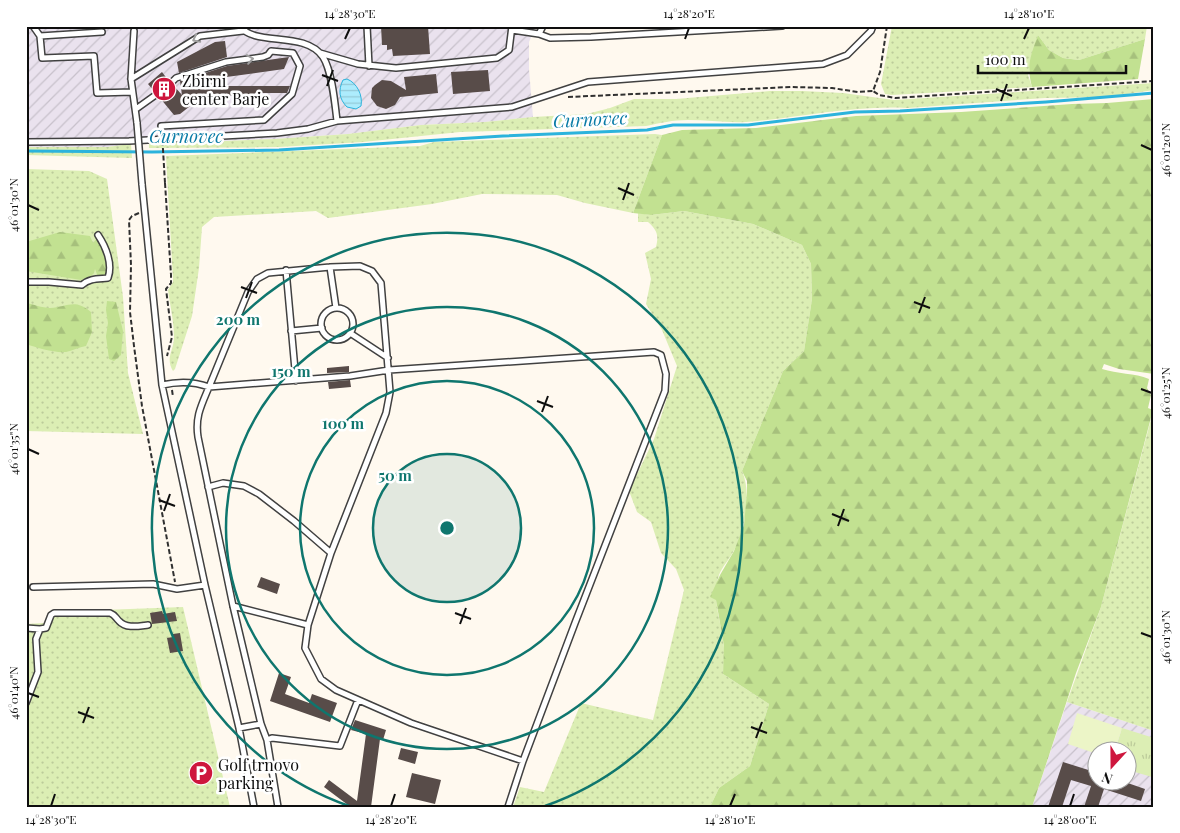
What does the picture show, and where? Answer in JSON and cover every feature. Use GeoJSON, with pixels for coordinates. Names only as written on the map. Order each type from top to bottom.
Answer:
{"type":"FeatureCollection","features":[{"type":"Feature","properties":{"kind":"lane"},"geometry":{"type":"LineString","coordinates":[[33,26],[40,36],[42,58],[94,56],[97,93],[132,92]]}},
{"type":"Feature","properties":{"kind":"lane"},"geometry":{"type":"LineString","coordinates":[[367,26],[369,66]]}},
{"type":"Feature","properties":{"kind":"lane"},"geometry":{"type":"LineString","coordinates":[[539,34],[543,26]]}},
{"type":"Feature","properties":{"kind":"lane"},"geometry":{"type":"LineString","coordinates":[[320,54],[358,64],[396,68],[497,58],[509,50],[512,28],[550,38],[782,26]]}},
{"type":"Feature","properties":{"kind":"lane"},"geometry":{"type":"LineString","coordinates":[[26,142],[129,141],[256,135],[308,129],[337,121],[512,107],[588,82],[823,64],[847,55],[871,32],[873,26]]}},
{"type":"Feature","properties":{"kind":"lane"},"geometry":{"type":"LineString","coordinates":[[131,79],[200,36],[241,28],[253,35],[300,42],[311,46],[320,54],[325,59],[333,90],[337,121]]}},
{"type":"Feature","properties":{"kind":"lane"},"geometry":{"type":"LineString","coordinates":[[134,31],[132,92],[136,109],[162,385],[254,807]]}},
{"type":"Feature","properties":{"kind":"lane"},"geometry":{"type":"LineString","coordinates":[[40,36],[102,32]]}},
{"type":"Feature","properties":{"kind":"lane"},"geometry":{"type":"LineString","coordinates":[[161,126],[264,120],[292,94],[300,66],[293,53],[270,51],[263,58],[226,62],[176,78],[171,83]]}},
{"type":"Feature","properties":{"kind":"lane"},"geometry":{"type":"LineString","coordinates":[[136,109],[157,94]]}},
{"type":"Feature","properties":{"kind":"lane"},"geometry":{"type":"LineString","coordinates":[[26,282],[82,285],[85,282],[108,278],[110,263],[105,246],[98,235]]}},
{"type":"Feature","properties":{"kind":"lane"},"geometry":{"type":"LineString","coordinates":[[278,807],[267,740],[260,724],[233,606],[196,423],[248,292],[257,279],[268,273],[286,270],[360,266],[372,271],[381,283],[390,392],[386,412],[331,553],[308,625],[305,648],[321,679],[336,690],[411,724],[523,761]]}},
{"type":"Feature","properties":{"kind":"lane"},"geometry":{"type":"LineString","coordinates":[[330,267],[336,308]]}},
{"type":"Feature","properties":{"kind":"lane"},"geometry":{"type":"LineString","coordinates":[[286,270],[296,381]]}},
{"type":"Feature","properties":{"kind":"lane"},"geometry":{"type":"LineString","coordinates":[[336,308],[349,314],[352,323],[350,333],[342,339],[332,339],[327,336],[322,328],[321,323],[324,315],[331,309],[336,308]]}},
{"type":"Feature","properties":{"kind":"lane"},"geometry":{"type":"LineString","coordinates":[[291,331],[322,328]]}},
{"type":"Feature","properties":{"kind":"lane"},"geometry":{"type":"LineString","coordinates":[[350,333],[388,358]]}},
{"type":"Feature","properties":{"kind":"lane"},"geometry":{"type":"LineString","coordinates":[[162,385],[177,381],[196,382],[209,387],[350,376],[389,370],[654,352],[661,355],[666,374],[665,392],[523,761],[508,807]]}},
{"type":"Feature","properties":{"kind":"lane"},"geometry":{"type":"LineString","coordinates":[[208,488],[223,483],[244,486],[294,521],[331,553]]}},
{"type":"Feature","properties":{"kind":"lane"},"geometry":{"type":"LineString","coordinates":[[33,587],[153,584],[177,589],[205,585]]}},
{"type":"Feature","properties":{"kind":"lane"},"geometry":{"type":"LineString","coordinates":[[233,606],[308,625]]}},
{"type":"Feature","properties":{"kind":"lane"},"geometry":{"type":"LineString","coordinates":[[26,628],[46,628],[51,615],[54,613],[110,612],[122,624],[127,626],[148,626]]}},
{"type":"Feature","properties":{"kind":"lane"},"geometry":{"type":"LineString","coordinates":[[26,702],[38,672],[36,639],[40,629]]}},
{"type":"Feature","properties":{"kind":"lane"},"geometry":{"type":"LineString","coordinates":[[267,740],[272,738],[340,746],[358,700]]}},
{"type":"Feature","properties":{"kind":"lane"},"geometry":{"type":"LineString","coordinates":[[238,728],[260,724]]}},
{"type":"Feature","properties":{"kind":"path"},"geometry":{"type":"LineString","coordinates":[[872,91],[880,72],[887,26]]}},
{"type":"Feature","properties":{"kind":"path"},"geometry":{"type":"LineString","coordinates":[[567,97],[791,87],[832,88],[858,92],[872,91],[879,95],[895,98],[1154,81]]}},
{"type":"Feature","properties":{"kind":"path"},"geometry":{"type":"LineString","coordinates":[[162,133],[172,275],[172,280],[166,289],[172,336],[166,362]]}},
{"type":"Feature","properties":{"kind":"path"},"geometry":{"type":"LineString","coordinates":[[145,211],[132,216],[129,220],[131,264],[130,312],[142,406],[177,589]]}},
{"type":"Feature","properties":{"kind":"path"},"geometry":{"type":"LineString","coordinates":[[171,383],[173,397]]}},
{"type":"Feature","properties":{"kind":"shaded area"},"geometry":{"type":"Polygon","coordinates":[[[26,26],[536,26],[529,42],[533,117],[485,122],[421,125],[348,134],[275,139],[131,144],[107,147],[26,147],[26,26]]]}},
{"type":"Feature","properties":{"kind":"shaded area"},"geometry":{"type":"Polygon","coordinates":[[[1067,702],[1154,731],[1154,807],[1032,807],[1067,702]]]}},
{"type":"Feature","properties":{"kind":"green space"},"geometry":{"type":"Polygon","coordinates":[[[892,26],[1147,26],[1145,39],[1079,60],[1063,58],[1049,50],[1038,35],[1028,75],[1032,87],[892,95],[885,94],[881,84],[892,26]]]}},
{"type":"Feature","properties":{"kind":"green space"},"geometry":{"type":"Polygon","coordinates":[[[1038,35],[1049,50],[1063,58],[1079,60],[1145,39],[1138,79],[1032,87],[1029,66],[1038,35]]]}},
{"type":"Feature","properties":{"kind":"green space"},"geometry":{"type":"Polygon","coordinates":[[[1154,83],[1154,90],[1107,97],[1045,98],[907,108],[866,108],[746,122],[682,120],[646,126],[460,132],[363,142],[279,147],[149,148],[149,144],[348,134],[421,125],[587,114],[634,99],[676,99],[770,91],[802,91],[843,93],[894,100],[1154,83]]]}},
{"type":"Feature","properties":{"kind":"green space"},"geometry":{"type":"Polygon","coordinates":[[[1154,99],[1154,374],[1119,369],[1104,364],[1102,369],[1149,379],[1147,388],[1151,395],[1148,408],[1153,410],[1101,607],[1076,673],[1032,807],[710,807],[719,788],[750,766],[769,704],[723,674],[724,646],[716,600],[710,597],[734,551],[744,525],[747,481],[742,471],[783,371],[804,351],[812,299],[811,264],[802,245],[753,224],[684,211],[651,215],[633,213],[662,135],[682,130],[756,128],[856,116],[961,112],[1154,99]]]}},
{"type":"Feature","properties":{"kind":"green space"},"geometry":{"type":"Polygon","coordinates":[[[662,135],[633,213],[557,195],[482,194],[432,204],[328,218],[316,211],[214,217],[202,227],[199,268],[192,316],[173,371],[170,358],[174,342],[174,331],[168,290],[173,279],[166,156],[420,146],[434,142],[662,135]]]}},
{"type":"Feature","properties":{"kind":"green space"},"geometry":{"type":"Polygon","coordinates":[[[131,144],[132,158],[26,155],[26,147],[107,147],[131,144]]]}},
{"type":"Feature","properties":{"kind":"green space"},"geometry":{"type":"Polygon","coordinates":[[[26,169],[89,171],[107,179],[123,297],[128,373],[143,434],[26,431],[26,169]]]}},
{"type":"Feature","properties":{"kind":"green space"},"geometry":{"type":"Polygon","coordinates":[[[684,211],[753,224],[802,245],[811,264],[812,299],[804,351],[783,371],[742,471],[747,501],[744,523],[737,544],[720,572],[716,593],[724,647],[723,674],[769,704],[750,766],[719,788],[710,807],[513,807],[520,787],[544,792],[581,703],[653,720],[684,590],[676,569],[661,553],[651,522],[637,512],[629,491],[654,439],[677,366],[662,330],[646,304],[651,279],[645,253],[656,247],[657,236],[655,230],[648,222],[638,222],[638,213],[651,215],[684,211]]]}},
{"type":"Feature","properties":{"kind":"green space"},"geometry":{"type":"Polygon","coordinates":[[[60,232],[90,236],[93,243],[98,237],[107,242],[111,258],[111,272],[105,280],[98,277],[95,269],[91,276],[81,280],[26,271],[26,242],[60,232]]]}},
{"type":"Feature","properties":{"kind":"green space"},"geometry":{"type":"Polygon","coordinates":[[[107,301],[116,302],[123,331],[121,355],[114,361],[109,359],[106,336],[108,323],[107,301]]]}},
{"type":"Feature","properties":{"kind":"green space"},"geometry":{"type":"Polygon","coordinates":[[[26,303],[47,308],[75,304],[91,312],[92,332],[86,346],[61,352],[26,344],[26,303]]]}},
{"type":"Feature","properties":{"kind":"green space"},"geometry":{"type":"Polygon","coordinates":[[[1154,408],[1154,731],[1067,702],[1101,607],[1154,408]]]}},
{"type":"Feature","properties":{"kind":"green space"},"geometry":{"type":"Polygon","coordinates":[[[183,607],[230,807],[26,807],[26,624],[44,623],[49,612],[183,607]]]}},
{"type":"Feature","properties":{"kind":"green space"},"geometry":{"type":"Polygon","coordinates":[[[1077,713],[1122,728],[1118,740],[1088,740],[1088,751],[1068,744],[1077,713]]]}},
{"type":"Feature","properties":{"kind":"green space"},"geometry":{"type":"Polygon","coordinates":[[[1122,728],[1154,738],[1154,772],[1152,777],[1138,773],[1138,740],[1118,740],[1122,728]]]}},
{"type":"Feature","properties":{"kind":"water"},"geometry":{"type":"Polygon","coordinates":[[[347,79],[354,83],[360,94],[361,106],[356,109],[347,107],[341,98],[341,84],[343,80],[347,79]]]}},
{"type":"Feature","properties":{"kind":"building"},"geometry":{"type":"Polygon","coordinates":[[[381,26],[428,26],[430,54],[393,56],[392,49],[387,50],[387,45],[382,45],[381,26]]]}},
{"type":"Feature","properties":{"kind":"building"},"geometry":{"type":"Polygon","coordinates":[[[225,41],[227,57],[179,73],[177,62],[215,42],[225,41]]]}},
{"type":"Feature","properties":{"kind":"building"},"geometry":{"type":"Polygon","coordinates":[[[289,57],[284,69],[219,78],[220,86],[290,86],[287,93],[255,93],[251,103],[227,94],[194,103],[180,114],[174,115],[160,98],[160,91],[154,91],[148,84],[162,72],[168,80],[168,86],[174,86],[182,95],[180,81],[227,66],[289,57]]]}},
{"type":"Feature","properties":{"kind":"building"},"geometry":{"type":"Polygon","coordinates":[[[488,70],[490,91],[453,94],[451,72],[488,70]]]}},
{"type":"Feature","properties":{"kind":"building"},"geometry":{"type":"Polygon","coordinates":[[[436,74],[438,93],[400,97],[395,105],[386,109],[377,106],[371,98],[372,88],[382,80],[391,81],[406,90],[404,77],[436,74]]]}},
{"type":"Feature","properties":{"kind":"building"},"geometry":{"type":"Polygon","coordinates":[[[349,366],[349,372],[327,373],[327,368],[349,366]]]}},
{"type":"Feature","properties":{"kind":"building"},"geometry":{"type":"Polygon","coordinates":[[[350,380],[351,387],[329,389],[328,382],[350,380]]]}},
{"type":"Feature","properties":{"kind":"building"},"geometry":{"type":"Polygon","coordinates":[[[261,577],[280,584],[277,594],[257,587],[261,577]]]}},
{"type":"Feature","properties":{"kind":"building"},"geometry":{"type":"Polygon","coordinates":[[[162,611],[163,614],[175,612],[177,621],[152,624],[150,613],[162,611]]]}},
{"type":"Feature","properties":{"kind":"building"},"geometry":{"type":"Polygon","coordinates":[[[180,633],[183,651],[170,653],[167,638],[173,637],[173,634],[180,633]]]}},
{"type":"Feature","properties":{"kind":"building"},"geometry":{"type":"Polygon","coordinates":[[[279,673],[291,677],[285,694],[309,703],[312,694],[337,703],[330,722],[270,701],[279,673]]]}},
{"type":"Feature","properties":{"kind":"building"},"geometry":{"type":"Polygon","coordinates":[[[355,720],[386,730],[383,740],[380,739],[371,807],[348,805],[324,787],[329,780],[357,801],[366,734],[351,730],[355,720]]]}},
{"type":"Feature","properties":{"kind":"building"},"geometry":{"type":"Polygon","coordinates":[[[401,748],[418,752],[415,764],[398,759],[401,748]]]}},
{"type":"Feature","properties":{"kind":"building"},"geometry":{"type":"Polygon","coordinates":[[[1063,762],[1088,770],[1088,785],[1071,780],[1062,807],[1048,807],[1063,762]]]}},
{"type":"Feature","properties":{"kind":"building"},"geometry":{"type":"Polygon","coordinates":[[[412,773],[441,780],[435,804],[406,797],[412,773]]]}},
{"type":"Feature","properties":{"kind":"building"},"geometry":{"type":"Polygon","coordinates":[[[1138,787],[1145,789],[1141,801],[1107,790],[1138,790],[1138,787]]]}},
{"type":"Feature","properties":{"kind":"building"},"geometry":{"type":"Polygon","coordinates":[[[1090,790],[1104,790],[1098,807],[1084,807],[1090,790]]]}},
{"type":"Feature","properties":{"kind":"waterway","name":"Curnovec"},"geometry":{"type":"LineString","coordinates":[[26,151],[279,150],[503,136],[647,130],[673,125],[748,125],[855,112],[1046,102],[1154,93]]}},
{"type":"Feature","properties":{"kind":"place","name":"Zbirni center Barje"},"geometry":{"type":"Point","coordinates":[164,89]}},
{"type":"Feature","properties":{"kind":"place","name":"Golf trnovo parking"},"geometry":{"type":"Point","coordinates":[201,773]}}]}
